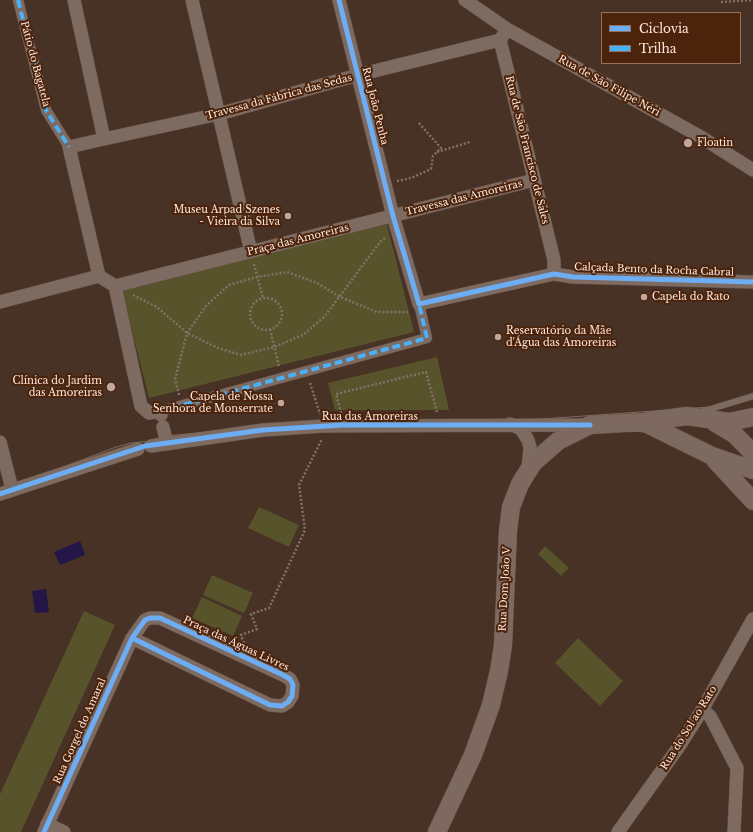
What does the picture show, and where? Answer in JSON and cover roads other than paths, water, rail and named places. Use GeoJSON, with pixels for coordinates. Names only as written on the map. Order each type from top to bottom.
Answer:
{"type":"FeatureCollection","features":[{"type":"Feature","properties":{"kind":"main road","name":"Rua Dom João V"},"geometry":{"type":"LineString","coordinates":[[437,832],[473,755],[491,705],[503,645],[508,531],[511,507],[515,493],[528,470],[539,456],[558,440],[590,425],[643,422],[687,416],[709,420]]}},
{"type":"Feature","properties":{"kind":"main road"},"geometry":{"type":"LineString","coordinates":[[709,420],[729,422],[753,417]]}},
{"type":"Feature","properties":{"kind":"main road"},"geometry":{"type":"LineString","coordinates":[[709,420],[734,434],[753,453]]}},
{"type":"Feature","properties":{"kind":"main road"},"geometry":{"type":"LineString","coordinates":[[643,422],[712,456],[753,470]]}},
{"type":"Feature","properties":{"kind":"main road"},"geometry":{"type":"LineString","coordinates":[[712,456],[753,501]]}},
{"type":"Feature","properties":{"kind":"street","name":"Pátio do Bagatela"},"geometry":{"type":"LineString","coordinates":[[18,0],[46,110],[69,147]]}},
{"type":"Feature","properties":{"kind":"street"},"geometry":{"type":"LineString","coordinates":[[74,0],[104,139]]}},
{"type":"Feature","properties":{"kind":"street"},"geometry":{"type":"LineString","coordinates":[[192,0],[251,252]]}},
{"type":"Feature","properties":{"kind":"street","name":"Rua João Penha"},"geometry":{"type":"LineString","coordinates":[[339,0],[395,222]]}},
{"type":"Feature","properties":{"kind":"street","name":"Rua de São Filipe Néri"},"geometry":{"type":"LineString","coordinates":[[465,0],[503,35],[701,138],[753,170]]}},
{"type":"Feature","properties":{"kind":"street","name":"Travessa da Fábrica das Sedas"},"geometry":{"type":"LineString","coordinates":[[69,147],[219,114],[503,35]]}},
{"type":"Feature","properties":{"kind":"street","name":"Rua de São Francisco de Sales"},"geometry":{"type":"LineString","coordinates":[[503,35],[534,180],[554,260],[554,274]]}},
{"type":"Feature","properties":{"kind":"street"},"geometry":{"type":"LineString","coordinates":[[69,147],[99,276],[114,286],[141,406],[149,413],[162,418]]}},
{"type":"Feature","properties":{"kind":"street","name":"Travessa das Amoreiras"},"geometry":{"type":"LineString","coordinates":[[395,222],[534,180]]}},
{"type":"Feature","properties":{"kind":"street"},"geometry":{"type":"LineString","coordinates":[[162,418],[181,405],[427,338],[420,308],[395,222]]}},
{"type":"Feature","properties":{"kind":"street","name":"Praça das Amoreiras"},"geometry":{"type":"LineString","coordinates":[[114,286],[251,252],[395,222]]}},
{"type":"Feature","properties":{"kind":"street"},"geometry":{"type":"LineString","coordinates":[[420,308],[554,274]]}},
{"type":"Feature","properties":{"kind":"street","name":"Calçada Bento da Rocha Cabral"},"geometry":{"type":"LineString","coordinates":[[554,274],[574,277],[753,282]]}},
{"type":"Feature","properties":{"kind":"street"},"geometry":{"type":"LineString","coordinates":[[0,302],[99,276]]}},
{"type":"Feature","properties":{"kind":"street"},"geometry":{"type":"LineString","coordinates":[[162,418],[167,444]]}},
{"type":"Feature","properties":{"kind":"street"},"geometry":{"type":"LineString","coordinates":[[509,424],[521,429],[528,440],[530,447],[528,470]]}},
{"type":"Feature","properties":{"kind":"street","name":"Rua das Amoreiras"},"geometry":{"type":"LineString","coordinates":[[6,492],[144,447],[263,430],[324,426],[441,426],[509,424],[590,425]]}},
{"type":"Feature","properties":{"kind":"street"},"geometry":{"type":"LineString","coordinates":[[0,442],[6,492]]}},
{"type":"Feature","properties":{"kind":"street","name":"Praça das Águas Livres"},"geometry":{"type":"LineString","coordinates":[[150,618],[160,618],[290,679],[294,691],[288,702],[282,706],[270,705],[132,638],[140,624],[145,620],[150,618]]}},
{"type":"Feature","properties":{"kind":"street","name":"Rua do Sol ao Rato"},"geometry":{"type":"LineString","coordinates":[[618,832],[680,745],[702,710],[753,619]]}},
{"type":"Feature","properties":{"kind":"street","name":"Rua Gorgel do Amaral"},"geometry":{"type":"LineString","coordinates":[[46,828],[132,638]]}},
{"type":"Feature","properties":{"kind":"street"},"geometry":{"type":"LineString","coordinates":[[702,710],[710,716],[737,768],[734,832]]}},
{"type":"Feature","properties":{"kind":"street"},"geometry":{"type":"LineString","coordinates":[[46,828],[64,832]]}},
{"type":"Feature","properties":{"kind":"lane"},"geometry":{"type":"LineString","coordinates":[[687,416],[753,396]]}},
{"type":"Feature","properties":{"kind":"tram line"},"geometry":{"type":"LineString","coordinates":[[0,491],[116,447],[131,443],[150,441],[165,436],[250,428],[359,422],[528,420],[723,406],[753,398]]}},
{"type":"Feature","properties":{"kind":"tram line"},"geometry":{"type":"LineString","coordinates":[[0,498],[150,442],[164,443],[241,435],[359,429],[557,427],[662,434],[685,441],[753,473]]}},
{"type":"Feature","properties":{"kind":"place","name":"Floatin"},"geometry":{"type":"Point","coordinates":[688,143]}},
{"type":"Feature","properties":{"kind":"place","name":"Museu Arpad Szenes - Vieira da Silva"},"geometry":{"type":"Point","coordinates":[288,216]}},
{"type":"Feature","properties":{"kind":"place","name":"Capela do Rato"},"geometry":{"type":"Point","coordinates":[644,297]}},
{"type":"Feature","properties":{"kind":"place","name":"Reservatório da Mãe d'Água das Amoreiras"},"geometry":{"type":"Point","coordinates":[498,337]}},
{"type":"Feature","properties":{"kind":"place","name":"Clínica do Jardim das Amoreiras"},"geometry":{"type":"Point","coordinates":[111,387]}},
{"type":"Feature","properties":{"kind":"place","name":"Capela de Nossa Senhora de Monserrate"},"geometry":{"type":"Point","coordinates":[281,403]}}]}
